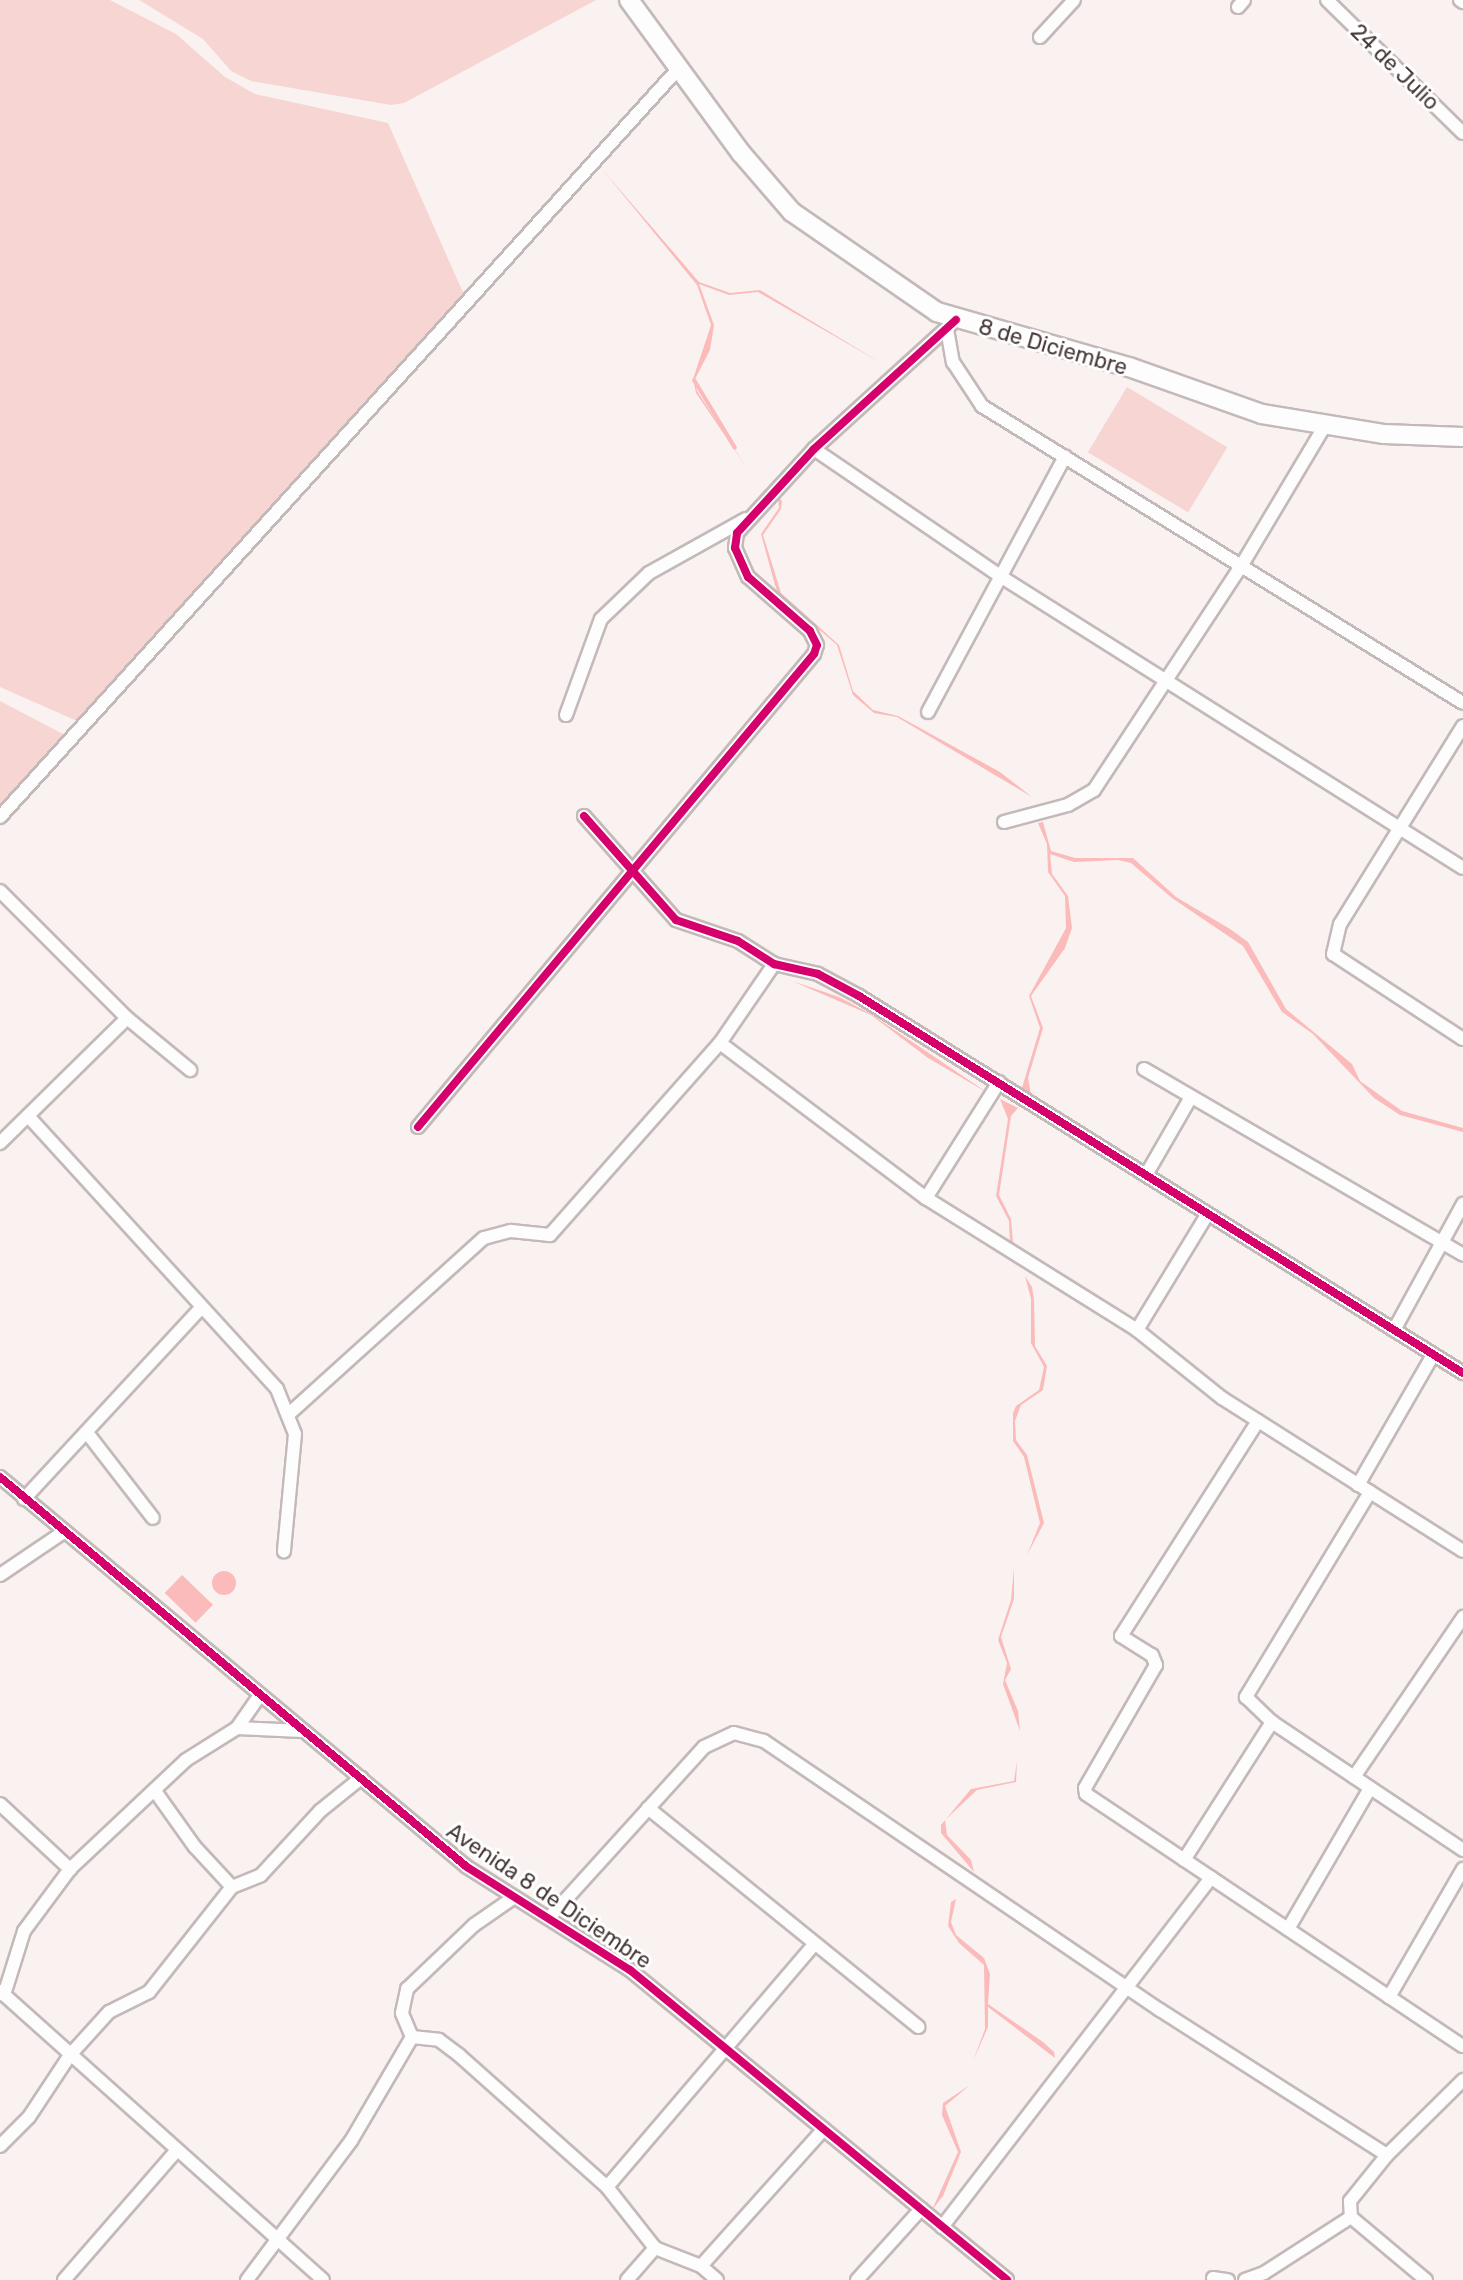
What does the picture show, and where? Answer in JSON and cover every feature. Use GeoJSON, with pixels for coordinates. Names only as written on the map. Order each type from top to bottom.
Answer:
{"type":"FeatureCollection","features":[{"type":"Feature","properties":{"kind":"street","name":"8 de Diciembre"},"geometry":{"type":"LineString","coordinates":[[629,0],[677,70],[792,212],[895,288],[952,324],[1129,367],[1262,414],[1324,427],[1463,437]]}},
{"type":"Feature","properties":{"kind":"street"},"geometry":{"type":"LineString","coordinates":[[1040,37],[1074,0]]}},
{"type":"Feature","properties":{"kind":"street","name":"24 de Julio"},"geometry":{"type":"LineString","coordinates":[[1327,0],[1463,133]]}},
{"type":"Feature","properties":{"kind":"street"},"geometry":{"type":"LineString","coordinates":[[0,817],[677,70]]}},
{"type":"Feature","properties":{"kind":"street"},"geometry":{"type":"LineString","coordinates":[[418,1127],[817,649],[810,631],[759,590],[739,560],[737,533],[746,519],[814,449],[952,324]]}},
{"type":"Feature","properties":{"kind":"street"},"geometry":{"type":"LineString","coordinates":[[952,324],[953,362],[970,394],[1463,703]]}},
{"type":"Feature","properties":{"kind":"street"},"geometry":{"type":"LineString","coordinates":[[1004,822],[1068,805],[1094,790],[1243,563],[1324,427]]}},
{"type":"Feature","properties":{"kind":"street"},"geometry":{"type":"LineString","coordinates":[[814,449],[1000,576],[1463,868]]}},
{"type":"Feature","properties":{"kind":"street"},"geometry":{"type":"LineString","coordinates":[[928,712],[1065,456]]}},
{"type":"Feature","properties":{"kind":"street"},"geometry":{"type":"LineString","coordinates":[[566,715],[601,619],[649,573],[746,519]]}},
{"type":"Feature","properties":{"kind":"street"},"geometry":{"type":"LineString","coordinates":[[1463,726],[1397,826],[1340,924],[1333,954],[1463,1039]]}},
{"type":"Feature","properties":{"kind":"street"},"geometry":{"type":"LineString","coordinates":[[584,816],[635,869],[676,920],[738,941],[774,964],[818,974],[999,1082],[1463,1373]]}},
{"type":"Feature","properties":{"kind":"street"},"geometry":{"type":"LineString","coordinates":[[0,891],[127,1018],[190,1070]]}},
{"type":"Feature","properties":{"kind":"street"},"geometry":{"type":"LineString","coordinates":[[290,1413],[484,1238],[495,1232],[550,1235],[720,1043],[774,964]]}},
{"type":"Feature","properties":{"kind":"street"},"geometry":{"type":"LineString","coordinates":[[0,1143],[127,1018]]}},
{"type":"Feature","properties":{"kind":"street"},"geometry":{"type":"LineString","coordinates":[[720,1043],[926,1198],[1137,1330],[1258,1421],[1463,1551]]}},
{"type":"Feature","properties":{"kind":"street"},"geometry":{"type":"LineString","coordinates":[[1144,1069],[1463,1255]]}},
{"type":"Feature","properties":{"kind":"street"},"geometry":{"type":"LineString","coordinates":[[926,1198],[999,1082]]}},
{"type":"Feature","properties":{"kind":"street"},"geometry":{"type":"LineString","coordinates":[[1146,1175],[1191,1097]]}},
{"type":"Feature","properties":{"kind":"street"},"geometry":{"type":"LineString","coordinates":[[28,1116],[201,1308],[263,1370],[290,1413],[295,1461],[284,1551]]}},
{"type":"Feature","properties":{"kind":"street"},"geometry":{"type":"LineString","coordinates":[[1394,1330],[1463,1204]]}},
{"type":"Feature","properties":{"kind":"street"},"geometry":{"type":"LineString","coordinates":[[1137,1330],[1207,1215]]}},
{"type":"Feature","properties":{"kind":"street"},"geometry":{"type":"LineString","coordinates":[[24,1499],[88,1434],[201,1308]]}},
{"type":"Feature","properties":{"kind":"street"},"geometry":{"type":"LineString","coordinates":[[1433,1355],[1364,1489],[1245,1692],[1272,1722],[1463,1850]]}},
{"type":"Feature","properties":{"kind":"street"},"geometry":{"type":"LineString","coordinates":[[1258,1421],[1121,1636],[1152,1655],[1156,1665],[1085,1788],[1093,1802],[1463,2046]]}},
{"type":"Feature","properties":{"kind":"street"},"geometry":{"type":"LineString","coordinates":[[88,1434],[153,1518]]}},
{"type":"Feature","properties":{"kind":"street","name":"Avenida 8 de Diciembre"},"geometry":{"type":"LineString","coordinates":[[0,1477],[62,1533],[302,1731],[513,1898],[630,1970],[727,2046],[1007,2280]]}},
{"type":"Feature","properties":{"kind":"street"},"geometry":{"type":"LineString","coordinates":[[0,1575],[62,1533]]}},
{"type":"Feature","properties":{"kind":"street"},"geometry":{"type":"LineString","coordinates":[[1354,1777],[1463,1617]]}},
{"type":"Feature","properties":{"kind":"street"},"geometry":{"type":"LineString","coordinates":[[260,1695],[237,1728],[186,1760],[70,1869],[24,1931],[2,1993],[323,2280]]}},
{"type":"Feature","properties":{"kind":"street"},"geometry":{"type":"LineString","coordinates":[[1184,1860],[1272,1722]]}},
{"type":"Feature","properties":{"kind":"street"},"geometry":{"type":"LineString","coordinates":[[237,1728],[302,1731]]}},
{"type":"Feature","properties":{"kind":"street"},"geometry":{"type":"LineString","coordinates":[[549,1918],[704,1747],[734,1733],[764,1741],[1128,1988],[1387,2155]]}},
{"type":"Feature","properties":{"kind":"street"},"geometry":{"type":"LineString","coordinates":[[0,2146],[29,2117],[70,2055],[109,2012],[156,1985],[232,1887],[261,1875],[320,1811],[361,1778]]}},
{"type":"Feature","properties":{"kind":"street"},"geometry":{"type":"LineString","coordinates":[[1288,1929],[1370,1788]]}},
{"type":"Feature","properties":{"kind":"street"},"geometry":{"type":"LineString","coordinates":[[155,1791],[195,1847],[232,1887]]}},
{"type":"Feature","properties":{"kind":"street"},"geometry":{"type":"LineString","coordinates":[[0,1804],[70,1869]]}},
{"type":"Feature","properties":{"kind":"street"},"geometry":{"type":"LineString","coordinates":[[648,1808],[813,1946],[918,2027]]}},
{"type":"Feature","properties":{"kind":"street"},"geometry":{"type":"LineString","coordinates":[[1389,1997],[1463,1869]]}},
{"type":"Feature","properties":{"kind":"street"},"geometry":{"type":"LineString","coordinates":[[942,2227],[1211,1878]]}},
{"type":"Feature","properties":{"kind":"street"},"geometry":{"type":"LineString","coordinates":[[412,2037],[402,2013],[407,1989],[474,1925],[513,1898]]}},
{"type":"Feature","properties":{"kind":"street"},"geometry":{"type":"LineString","coordinates":[[607,2187],[813,1946]]}},
{"type":"Feature","properties":{"kind":"street"},"geometry":{"type":"LineString","coordinates":[[412,2037],[439,2040],[607,2187],[655,2248],[684,2264],[701,2266],[717,2280]]}},
{"type":"Feature","properties":{"kind":"street"},"geometry":{"type":"LineString","coordinates":[[247,2280],[351,2141],[412,2037]]}},
{"type":"Feature","properties":{"kind":"street"},"geometry":{"type":"LineString","coordinates":[[1351,2217],[1353,2193],[1387,2155],[1461,2085]]}},
{"type":"Feature","properties":{"kind":"street"},"geometry":{"type":"LineString","coordinates":[[701,2266],[824,2129]]}},
{"type":"Feature","properties":{"kind":"street"},"geometry":{"type":"LineString","coordinates":[[64,2280],[177,2150]]}},
{"type":"Feature","properties":{"kind":"street"},"geometry":{"type":"LineString","coordinates":[[857,2280],[921,2209]]}},
{"type":"Feature","properties":{"kind":"street"},"geometry":{"type":"LineString","coordinates":[[1245,2280],[1264,2273],[1351,2217]]}},
{"type":"Feature","properties":{"kind":"street"},"geometry":{"type":"LineString","coordinates":[[1351,2217],[1426,2280]]}},
{"type":"Feature","properties":{"kind":"street"},"geometry":{"type":"LineString","coordinates":[[627,2280],[655,2248]]}},
{"type":"Feature","properties":{"kind":"street"},"geometry":{"type":"LineString","coordinates":[[1213,2278],[1228,2280]]}},
{"type":"Feature","properties":{"kind":"shaded area"},"geometry":{"type":"Polygon","coordinates":[[[0,0],[110,0],[176,34],[225,77],[255,94],[388,123],[465,297],[77,721],[0,687],[0,0]]]}},
{"type":"Feature","properties":{"kind":"shaded area"},"geometry":{"type":"Polygon","coordinates":[[[139,0],[596,0],[404,103],[391,105],[251,81],[231,71],[203,39],[139,0]]]}},
{"type":"Feature","properties":{"kind":"shaded area"},"geometry":{"type":"Polygon","coordinates":[[[602,169],[699,282],[730,293],[760,290],[883,364],[758,292],[729,295],[699,284],[714,325],[710,350],[695,379],[697,391],[747,468],[696,393],[693,379],[711,325],[697,285],[602,169]]]}},
{"type":"Feature","properties":{"kind":"shaded area"},"geometry":{"type":"Polygon","coordinates":[[[1127,387],[1227,447],[1188,512],[1088,452],[1127,387]]]}},
{"type":"Feature","properties":{"kind":"shaded area"},"geometry":{"type":"Polygon","coordinates":[[[778,497],[782,501],[781,509],[763,535],[781,593],[839,645],[853,691],[873,710],[898,716],[1000,772],[1032,797],[897,717],[874,713],[853,695],[837,645],[778,594],[761,534],[779,508],[778,497]]]}},
{"type":"Feature","properties":{"kind":"shaded area"},"geometry":{"type":"Polygon","coordinates":[[[0,701],[65,735],[0,810],[0,701]]]}},
{"type":"Feature","properties":{"kind":"shaded area"},"geometry":{"type":"Polygon","coordinates":[[[1043,822],[1051,851],[1075,858],[1133,858],[1176,897],[1248,942],[1286,1009],[1352,1064],[1360,1081],[1402,1111],[1463,1128],[1463,1132],[1400,1115],[1374,1098],[1313,1034],[1282,1012],[1243,946],[1172,898],[1131,863],[1118,860],[1074,862],[1050,854],[1052,874],[1068,896],[1072,928],[1065,948],[1031,996],[1043,1028],[1028,1078],[1031,1094],[1021,1091],[1040,1028],[1029,996],[1066,928],[1065,896],[1048,872],[1047,844],[1038,823],[1043,822]]]}},
{"type":"Feature","properties":{"kind":"shaded area"},"geometry":{"type":"Polygon","coordinates":[[[792,981],[839,997],[871,1014],[988,1093],[928,1058],[871,1015],[792,981]]]}},
{"type":"Feature","properties":{"kind":"shaded area"},"geometry":{"type":"Polygon","coordinates":[[[1000,1099],[1018,1108],[1011,1116],[999,1195],[1011,1219],[1013,1243],[1136,1320],[1010,1244],[1009,1221],[996,1196],[1008,1119],[1000,1099]]]}},
{"type":"Feature","properties":{"kind":"shaded area"},"geometry":{"type":"Polygon","coordinates":[[[1025,1276],[1032,1287],[1034,1300],[1035,1346],[1047,1366],[1043,1390],[1021,1405],[1015,1421],[1016,1440],[1027,1455],[1044,1523],[1027,1555],[1040,1523],[1024,1457],[1013,1441],[1013,1413],[1016,1406],[1039,1390],[1044,1367],[1031,1343],[1031,1299],[1025,1276]]]}},
{"type":"Feature","properties":{"kind":"shaded area"},"geometry":{"type":"Polygon","coordinates":[[[1014,1568],[1014,1599],[1001,1637],[1011,1669],[1005,1680],[1018,1711],[1020,1731],[1003,1684],[1007,1663],[998,1640],[1011,1600],[1014,1568]]]}},
{"type":"Feature","properties":{"kind":"shaded area"},"geometry":{"type":"Polygon","coordinates":[[[224,1571],[233,1574],[236,1583],[233,1592],[224,1595],[215,1592],[212,1583],[215,1574],[224,1571]]]}},
{"type":"Feature","properties":{"kind":"shaded area"},"geometry":{"type":"Polygon","coordinates":[[[182,1575],[213,1605],[196,1623],[165,1593],[182,1575]]]}},
{"type":"Feature","properties":{"kind":"shaded area"},"geometry":{"type":"Polygon","coordinates":[[[1017,1761],[1016,1782],[977,1790],[946,1819],[971,1789],[1014,1781],[1017,1761]]]}},
{"type":"Feature","properties":{"kind":"shaded area"},"geometry":{"type":"Polygon","coordinates":[[[945,1820],[947,1835],[971,1860],[974,1872],[941,1833],[945,1820]]]}},
{"type":"Feature","properties":{"kind":"shaded area"},"geometry":{"type":"Polygon","coordinates":[[[956,1899],[951,1922],[956,1935],[984,1958],[990,1974],[988,2004],[1043,2042],[1054,2052],[1055,2058],[988,2007],[988,2027],[973,2061],[985,2029],[984,1965],[959,1943],[948,1926],[951,1902],[956,1899]]]}},
{"type":"Feature","properties":{"kind":"shaded area"},"geometry":{"type":"Polygon","coordinates":[[[970,2085],[945,2106],[961,2152],[943,2196],[932,2210],[958,2152],[942,2115],[943,2103],[970,2085]]]}},
{"type":"Feature","properties":{"kind":"waterway"},"geometry":{"type":"LineString","coordinates":[[694,380],[735,448]]}},
{"type":"Feature","properties":{"kind":"cycle path"},"geometry":{"type":"LineString","coordinates":[[418,1127],[814,654],[817,645],[810,631],[748,577],[735,548],[737,533],[814,449],[956,320]]}},
{"type":"Feature","properties":{"kind":"cycle path"},"geometry":{"type":"LineString","coordinates":[[584,816],[676,920],[738,941],[774,964],[818,974],[859,996],[1463,1373]]}},
{"type":"Feature","properties":{"kind":"cycle path"},"geometry":{"type":"LineString","coordinates":[[0,1477],[467,1867],[630,1970],[1007,2280]]}}]}
